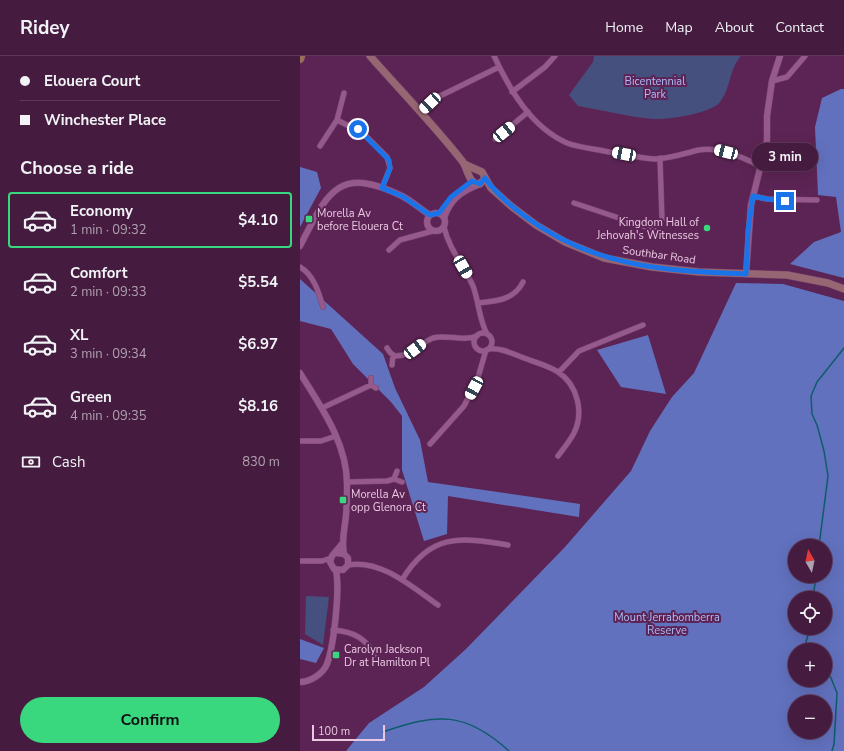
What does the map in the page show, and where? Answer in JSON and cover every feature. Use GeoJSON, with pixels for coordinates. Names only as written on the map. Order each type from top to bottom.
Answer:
{"type":"FeatureCollection","features":[{"type":"Feature","properties":{"kind":"main road"},"geometry":{"type":"LineString","coordinates":[[370,56],[420,111],[477,181]]}},
{"type":"Feature","properties":{"kind":"main road"},"geometry":{"type":"LineString","coordinates":[[464,164],[476,170],[477,181]]}},
{"type":"Feature","properties":{"kind":"main road","name":"Southbar Road"},"geometry":{"type":"LineString","coordinates":[[476,170],[482,172],[477,181],[491,188],[511,206],[553,235],[565,242],[604,258],[652,267],[699,272],[787,275],[828,283],[844,289]]}},
{"type":"Feature","properties":{"kind":"street"},"geometry":{"type":"LineString","coordinates":[[494,56],[512,92],[528,112],[550,133],[568,143],[635,157],[660,158],[702,149],[718,150],[734,154],[760,166]]}},
{"type":"Feature","properties":{"kind":"street"},"geometry":{"type":"LineString","coordinates":[[512,92],[545,67],[556,56]]}},
{"type":"Feature","properties":{"kind":"street"},"geometry":{"type":"LineString","coordinates":[[746,274],[748,230],[753,196],[767,140],[767,116],[772,81],[780,56]]}},
{"type":"Feature","properties":{"kind":"street"},"geometry":{"type":"LineString","coordinates":[[772,81],[787,77],[805,56]]}},
{"type":"Feature","properties":{"kind":"street"},"geometry":{"type":"LineString","coordinates":[[420,111],[434,99],[499,67]]}},
{"type":"Feature","properties":{"kind":"street"},"geometry":{"type":"LineString","coordinates":[[320,146],[337,120],[344,93]]}},
{"type":"Feature","properties":{"kind":"street"},"geometry":{"type":"LineString","coordinates":[[495,139],[528,112]]}},
{"type":"Feature","properties":{"kind":"street"},"geometry":{"type":"LineString","coordinates":[[337,120],[364,133],[387,157],[390,168],[382,188]]}},
{"type":"Feature","properties":{"kind":"street"},"geometry":{"type":"LineString","coordinates":[[574,203],[652,229],[655,228],[662,220],[660,158]]}},
{"type":"Feature","properties":{"kind":"street"},"geometry":{"type":"LineString","coordinates":[[300,246],[321,206],[329,195],[336,189],[355,182],[367,183],[402,196],[427,215],[439,213],[451,197],[477,181]]}},
{"type":"Feature","properties":{"kind":"street"},"geometry":{"type":"LineString","coordinates":[[389,250],[400,240],[434,230],[444,218],[448,206],[453,199],[477,181]]}},
{"type":"Feature","properties":{"kind":"street"},"geometry":{"type":"LineString","coordinates":[[753,196],[767,199],[817,200]]}},
{"type":"Feature","properties":{"kind":"street"},"geometry":{"type":"LineString","coordinates":[[439,213],[444,218]]}},
{"type":"Feature","properties":{"kind":"street"},"geometry":{"type":"LineString","coordinates":[[427,215],[427,223],[434,230],[446,237],[468,275],[478,303],[481,318],[491,344],[481,363],[477,381],[464,406],[430,444]]}},
{"type":"Feature","properties":{"kind":"street"},"geometry":{"type":"LineString","coordinates":[[300,267],[312,280],[320,295],[323,307]]}},
{"type":"Feature","properties":{"kind":"street"},"geometry":{"type":"LineString","coordinates":[[478,303],[504,300],[519,290],[523,282]]}},
{"type":"Feature","properties":{"kind":"street"},"geometry":{"type":"LineString","coordinates":[[481,318],[476,346],[481,363]]}},
{"type":"Feature","properties":{"kind":"street"},"geometry":{"type":"LineString","coordinates":[[559,372],[579,351],[643,325]]}},
{"type":"Feature","properties":{"kind":"street"},"geometry":{"type":"LineString","coordinates":[[393,355],[410,352],[428,340],[437,337],[462,338],[478,335],[489,336],[503,351]]}},
{"type":"Feature","properties":{"kind":"street"},"geometry":{"type":"LineString","coordinates":[[462,338],[487,350],[503,351],[559,372],[573,388],[579,410],[574,433],[558,456]]}},
{"type":"Feature","properties":{"kind":"street"},"geometry":{"type":"LineString","coordinates":[[387,348],[393,355],[392,365]]}},
{"type":"Feature","properties":{"kind":"street"},"geometry":{"type":"LineString","coordinates":[[300,373],[322,408],[336,436],[342,450],[347,482],[346,516],[342,544],[331,558],[322,561],[300,561]]}},
{"type":"Feature","properties":{"kind":"street"},"geometry":{"type":"LineString","coordinates":[[322,408],[374,386],[371,378]]}},
{"type":"Feature","properties":{"kind":"street"},"geometry":{"type":"LineString","coordinates":[[300,441],[321,441],[336,436]]}},
{"type":"Feature","properties":{"kind":"street"},"geometry":{"type":"LineString","coordinates":[[394,479],[396,471]]}},
{"type":"Feature","properties":{"kind":"street"},"geometry":{"type":"LineString","coordinates":[[347,482],[387,481],[394,479],[402,482]]}},
{"type":"Feature","properties":{"kind":"street"},"geometry":{"type":"LineString","coordinates":[[402,580],[422,555],[447,541],[468,539],[508,545]]}},
{"type":"Feature","properties":{"kind":"street"},"geometry":{"type":"LineString","coordinates":[[342,544],[348,565]]}},
{"type":"Feature","properties":{"kind":"street"},"geometry":{"type":"LineString","coordinates":[[336,553],[346,556],[359,563],[383,570],[402,580],[438,605]]}},
{"type":"Feature","properties":{"kind":"street"},"geometry":{"type":"LineString","coordinates":[[331,558],[331,565]]}},
{"type":"Feature","properties":{"kind":"street"},"geometry":{"type":"LineString","coordinates":[[300,682],[317,676],[326,666],[331,647],[338,582],[336,570],[331,565],[322,561]]}},
{"type":"Feature","properties":{"kind":"street"},"geometry":{"type":"LineString","coordinates":[[338,582],[343,570],[348,565],[359,563]]}},
{"type":"Feature","properties":{"kind":"street"},"geometry":{"type":"LineString","coordinates":[[336,570],[343,570]]}},
{"type":"Feature","properties":{"kind":"street"},"geometry":{"type":"LineString","coordinates":[[333,630],[354,633],[365,640],[378,655]]}},
{"type":"Feature","properties":{"kind":"green space","name":"Bicentennial Park"},"geometry":{"type":"Polygon","coordinates":[[[594,56],[741,56],[734,67],[724,97],[715,106],[689,115],[653,119],[634,117],[578,106],[569,95],[593,62],[594,56]]]}},
{"type":"Feature","properties":{"kind":"green space"},"geometry":{"type":"Polygon","coordinates":[[[844,89],[844,278],[790,264],[814,242],[841,232],[836,197],[818,195],[815,127],[822,98],[844,89]]]}},
{"type":"Feature","properties":{"kind":"green space"},"geometry":{"type":"Polygon","coordinates":[[[300,167],[317,172],[321,188],[300,227],[300,167]]]}},
{"type":"Feature","properties":{"kind":"green space"},"geometry":{"type":"Polygon","coordinates":[[[300,279],[383,354],[395,388],[420,440],[428,482],[580,504],[579,517],[448,496],[447,534],[424,541],[402,470],[402,416],[391,402],[353,364],[331,329],[300,321],[300,279]]]}},
{"type":"Feature","properties":{"kind":"green space","name":"Mount Jerrabomberra Reserve"},"geometry":{"type":"Polygon","coordinates":[[[736,283],[783,284],[844,301],[844,751],[346,751],[369,723],[424,687],[466,649],[565,547],[631,471],[650,431],[672,397],[694,373],[736,283]]]}},
{"type":"Feature","properties":{"kind":"green space"},"geometry":{"type":"Polygon","coordinates":[[[648,335],[666,394],[621,387],[597,350],[648,335]]]}},
{"type":"Feature","properties":{"kind":"green space"},"geometry":{"type":"Polygon","coordinates":[[[306,596],[329,597],[323,645],[305,634],[306,596]]]}},
{"type":"Feature","properties":{"kind":"green space"},"geometry":{"type":"Polygon","coordinates":[[[300,639],[324,648],[316,663],[300,659],[300,639]]]}},
{"type":"Feature","properties":{"kind":"waterway"},"geometry":{"type":"LineString","coordinates":[[820,539],[828,476],[824,451],[817,425],[812,414],[811,396],[817,382],[844,348]]}},
{"type":"Feature","properties":{"kind":"waterway"},"geometry":{"type":"LineString","coordinates":[[814,591],[815,583]]}},
{"type":"Feature","properties":{"kind":"waterway"},"geometry":{"type":"LineString","coordinates":[[806,643],[808,635]]}},
{"type":"Feature","properties":{"kind":"waterway"},"geometry":{"type":"LineString","coordinates":[[832,680],[837,693],[834,744],[832,751]]}},
{"type":"Feature","properties":{"kind":"waterway"},"geometry":{"type":"LineString","coordinates":[[383,732],[420,721],[450,719],[464,722],[478,728],[509,751]]}},
{"type":"Feature","properties":{"kind":"place","name":"Morella Av before Elouera Ct"},"geometry":{"type":"Point","coordinates":[309,219]}},
{"type":"Feature","properties":{"kind":"place","name":"Kingdom Hall of Jehovah's Witnesses"},"geometry":{"type":"Point","coordinates":[707,228]}},
{"type":"Feature","properties":{"kind":"place","name":"Morella Av opp Glenora Ct"},"geometry":{"type":"Point","coordinates":[343,500]}},
{"type":"Feature","properties":{"kind":"place","name":"Carolyn Jackson Dr at Hamilton Pl"},"geometry":{"type":"Point","coordinates":[336,655]}},
{"type":"Feature","properties":{"kind":"route"},"geometry":{"type":"LineString","coordinates":[[358,129],[370,139],[390,162],[390,168],[382,188],[402,196],[430,215],[439,213],[457,191],[472,181],[474,184],[478,185],[482,183],[485,178],[491,188],[511,206],[536,225],[565,242],[604,258],[652,267],[699,272],[746,274],[746,252],[753,196],[785,201]]}}]}
